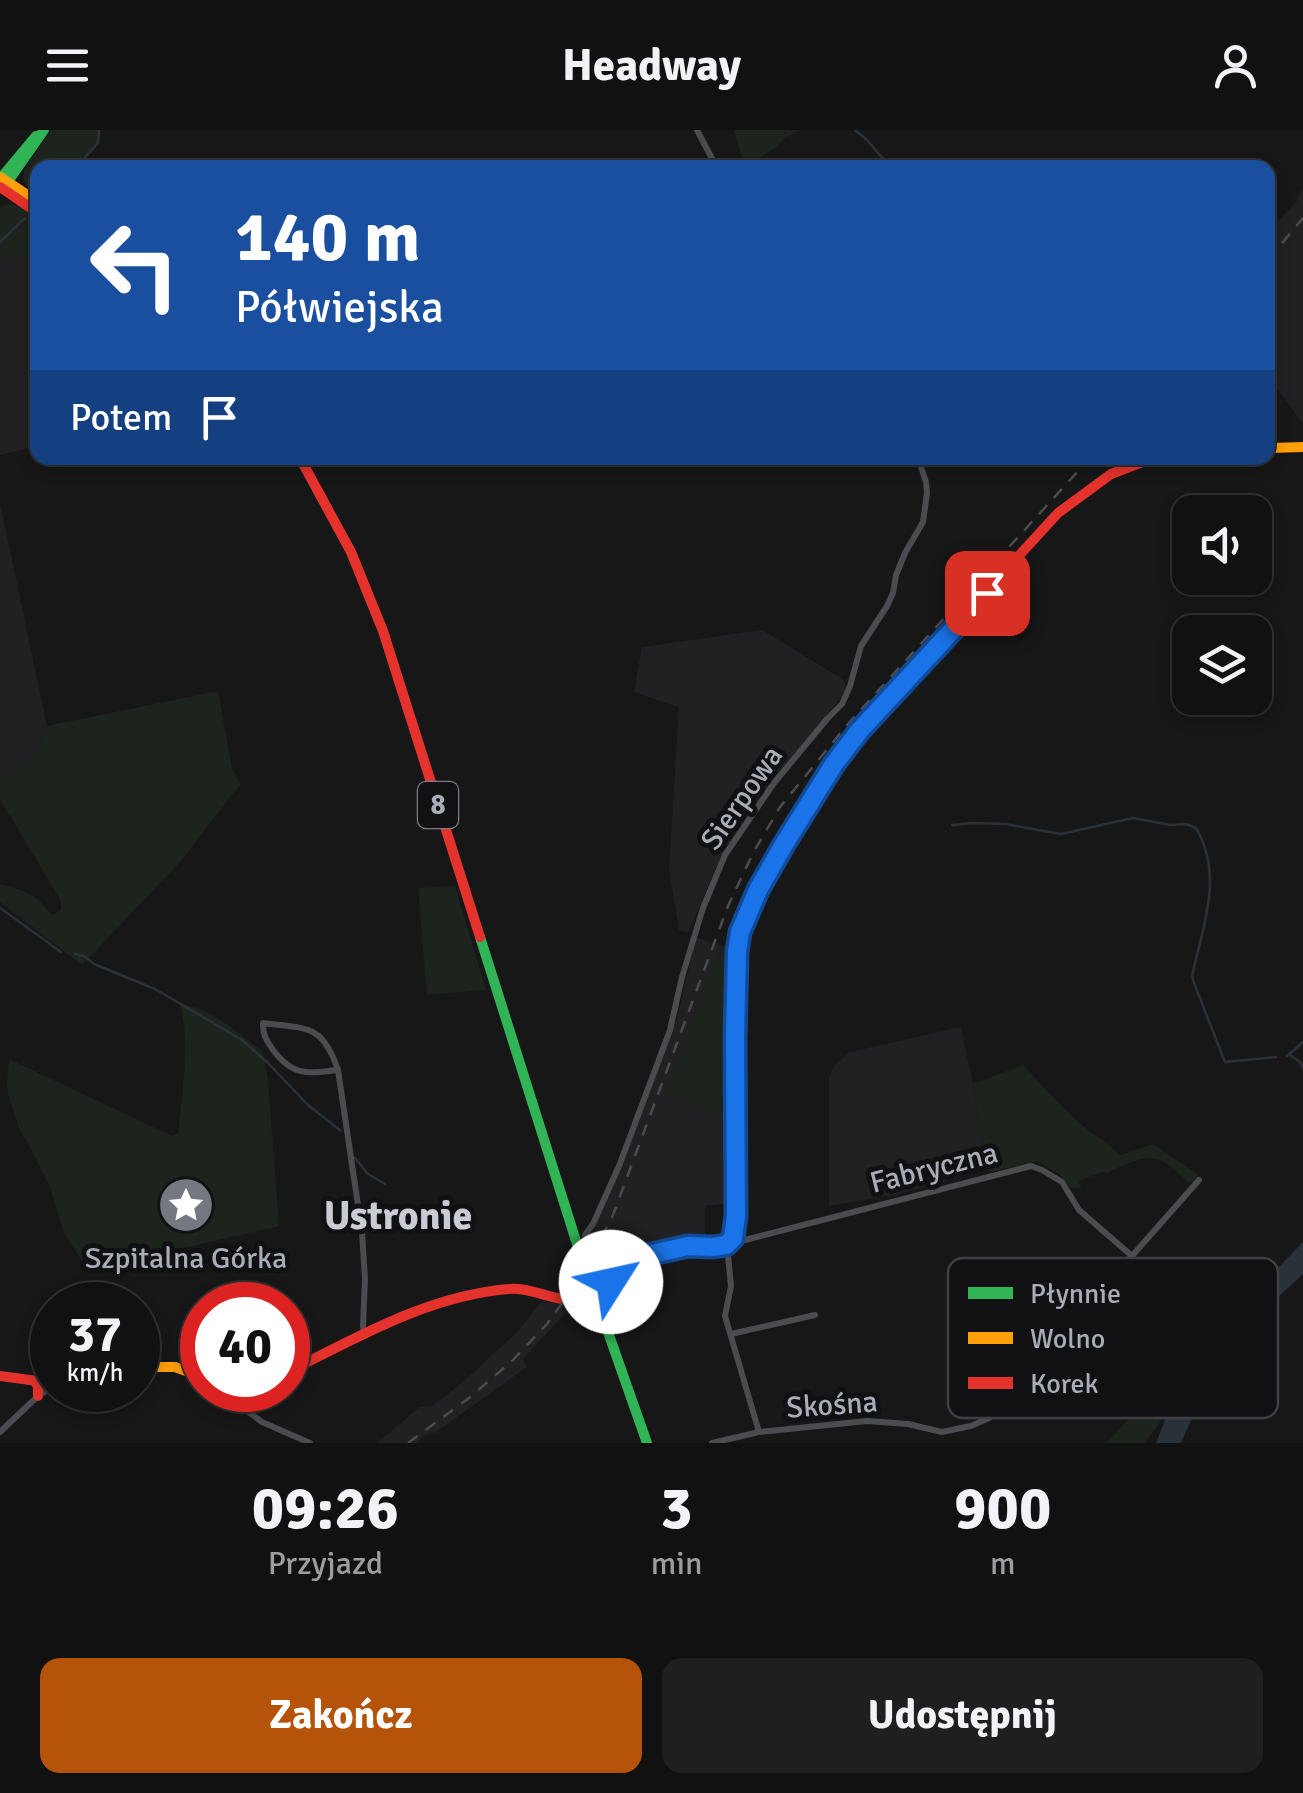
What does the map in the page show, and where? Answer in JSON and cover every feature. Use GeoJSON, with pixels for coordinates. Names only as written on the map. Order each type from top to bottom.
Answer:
{"type":"FeatureCollection","features":[{"type":"Feature","properties":{"kind":"main road"},"geometry":{"type":"LineString","coordinates":[[2,183],[43,130]]}},
{"type":"Feature","properties":{"kind":"main road"},"geometry":{"type":"LineString","coordinates":[[2,183],[30,198]]}},
{"type":"Feature","properties":{"kind":"main road"},"geometry":{"type":"LineString","coordinates":[[2,183],[30,206]]}},
{"type":"Feature","properties":{"kind":"main road"},"geometry":{"type":"LineString","coordinates":[[1275,448],[1303,447]]}},
{"type":"Feature","properties":{"kind":"main road","name":"8"},"geometry":{"type":"LineString","coordinates":[[304,465],[351,552],[383,630],[551,1164],[647,1443]]}},
{"type":"Feature","properties":{"kind":"main road"},"geometry":{"type":"LineString","coordinates":[[310,1361],[458,1296],[513,1288],[572,1300],[587,1298],[643,1256],[688,1246],[713,1247],[730,1241],[736,1216],[737,952],[740,932],[774,860],[860,730],[1058,513],[1111,474],[1134,465]]}},
{"type":"Feature","properties":{"kind":"main road"},"geometry":{"type":"LineString","coordinates":[[0,1376],[30,1380]]}},
{"type":"Feature","properties":{"kind":"street"},"geometry":{"type":"LineString","coordinates":[[697,130],[712,160]]}},
{"type":"Feature","properties":{"kind":"street","name":"Sierpowa"},"geometry":{"type":"LineString","coordinates":[[585,1235],[594,1224],[619,1166],[670,1030],[703,908],[725,855],[774,783],[842,704],[861,646],[893,593],[905,553],[923,522],[927,493],[920,465]]}},
{"type":"Feature","properties":{"kind":"street"},"geometry":{"type":"LineString","coordinates":[[338,1070],[293,1070],[263,1034],[263,1023],[316,1032],[331,1049],[338,1070],[362,1232],[365,1334]]}},
{"type":"Feature","properties":{"kind":"street","name":"Fabryczna"},"geometry":{"type":"LineString","coordinates":[[730,1241],[1031,1166],[1062,1182],[1079,1210],[1132,1256]]}},
{"type":"Feature","properties":{"kind":"street"},"geometry":{"type":"LineString","coordinates":[[1132,1256],[1198,1180]]}},
{"type":"Feature","properties":{"kind":"street"},"geometry":{"type":"LineString","coordinates":[[730,1241],[731,1286],[725,1316],[759,1432]]}},
{"type":"Feature","properties":{"kind":"street"},"geometry":{"type":"LineString","coordinates":[[731,1334],[814,1315]]}},
{"type":"Feature","properties":{"kind":"street"},"geometry":{"type":"LineString","coordinates":[[0,1432],[30,1404]]}},
{"type":"Feature","properties":{"kind":"street"},"geometry":{"type":"LineString","coordinates":[[249,1412],[310,1443]]}},
{"type":"Feature","properties":{"kind":"street","name":"Skośna"},"geometry":{"type":"LineString","coordinates":[[712,1443],[759,1432],[868,1422],[908,1424],[942,1432],[989,1418]]}},
{"type":"Feature","properties":{"kind":"shaded area"},"geometry":{"type":"Polygon","coordinates":[[[51,130],[99,130],[98,143],[84,160],[31,160],[51,130]]]}},
{"type":"Feature","properties":{"kind":"shaded area"},"geometry":{"type":"Polygon","coordinates":[[[734,130],[801,130],[757,160],[743,160],[734,130]]]}},
{"type":"Feature","properties":{"kind":"shaded area"},"geometry":{"type":"Polygon","coordinates":[[[30,161],[30,189],[24,179],[30,161]]]}},
{"type":"Feature","properties":{"kind":"shaded area"},"geometry":{"type":"Polygon","coordinates":[[[1303,188],[1303,424],[1275,386],[1275,224],[1297,201],[1303,188]]]}},
{"type":"Feature","properties":{"kind":"shaded area"},"geometry":{"type":"Polygon","coordinates":[[[20,205],[30,213],[30,254],[0,259],[0,207],[20,205]]]}},
{"type":"Feature","properties":{"kind":"shaded area"},"geometry":{"type":"Polygon","coordinates":[[[30,245],[30,448],[0,455],[0,251],[30,245]]]}},
{"type":"Feature","properties":{"kind":"shaded area"},"geometry":{"type":"Polygon","coordinates":[[[0,503],[47,726],[34,756],[0,778],[0,503]]]}},
{"type":"Feature","properties":{"kind":"shaded area"},"geometry":{"type":"Polygon","coordinates":[[[762,630],[844,680],[846,690],[772,781],[722,854],[688,933],[679,930],[669,870],[679,707],[634,692],[642,647],[762,630]]]}},
{"type":"Feature","properties":{"kind":"shaded area"},"geometry":{"type":"Polygon","coordinates":[[[218,691],[232,768],[240,784],[180,862],[82,965],[0,902],[0,884],[32,896],[54,915],[61,909],[61,901],[0,799],[0,778],[34,756],[47,726],[218,691]]]}},
{"type":"Feature","properties":{"kind":"shaded area"},"geometry":{"type":"Polygon","coordinates":[[[455,886],[486,990],[427,995],[418,888],[455,886]]]}},
{"type":"Feature","properties":{"kind":"shaded area"},"geometry":{"type":"Polygon","coordinates":[[[696,937],[723,946],[668,1091],[727,1119],[728,1203],[705,1206],[705,1244],[682,1244],[625,1258],[601,1280],[597,1273],[523,1359],[527,1367],[418,1443],[377,1443],[420,1407],[432,1406],[463,1382],[517,1332],[541,1302],[551,1303],[561,1291],[558,1272],[595,1226],[677,1019],[696,937]]]}},
{"type":"Feature","properties":{"kind":"shaded area"},"geometry":{"type":"Polygon","coordinates":[[[723,946],[727,948],[727,1119],[667,1091],[723,946]]]}},
{"type":"Feature","properties":{"kind":"shaded area"},"geometry":{"type":"Polygon","coordinates":[[[180,1005],[212,1015],[263,1052],[279,1226],[88,1270],[64,1233],[50,1187],[20,1131],[8,1094],[9,1059],[172,1136],[178,1133],[185,1068],[180,1005]]]}},
{"type":"Feature","properties":{"kind":"shaded area"},"geometry":{"type":"Polygon","coordinates":[[[961,1027],[987,1169],[900,1194],[829,1206],[829,1077],[834,1066],[850,1052],[961,1027]]]}},
{"type":"Feature","properties":{"kind":"shaded area"},"geometry":{"type":"Polygon","coordinates":[[[1023,1065],[1073,1117],[1120,1155],[1153,1144],[1197,1174],[1197,1181],[1189,1182],[1166,1163],[1148,1158],[1079,1181],[1081,1189],[1070,1187],[1059,1174],[1038,1161],[990,1172],[973,1084],[1023,1065]]]}},
{"type":"Feature","properties":{"kind":"shaded area"},"geometry":{"type":"Polygon","coordinates":[[[1303,1242],[1303,1274],[1278,1297],[1278,1268],[1303,1242]]]}},
{"type":"Feature","properties":{"kind":"shaded area"},"geometry":{"type":"Polygon","coordinates":[[[1130,1418],[1161,1418],[1145,1443],[1106,1443],[1130,1418]]]}},
{"type":"Feature","properties":{"kind":"shaded area"},"geometry":{"type":"Polygon","coordinates":[[[1166,1418],[1192,1418],[1181,1443],[1156,1443],[1166,1418]]]}},
{"type":"Feature","properties":{"kind":"waterway"},"geometry":{"type":"LineString","coordinates":[[83,160],[98,143],[99,130]]}},
{"type":"Feature","properties":{"kind":"waterway"},"geometry":{"type":"LineString","coordinates":[[855,130],[884,160]]}},
{"type":"Feature","properties":{"kind":"waterway"},"geometry":{"type":"LineString","coordinates":[[0,242],[25,218]]}},
{"type":"Feature","properties":{"kind":"waterway"},"geometry":{"type":"LineString","coordinates":[[952,825],[1005,824],[1061,834],[1133,818],[1196,828],[1209,864],[1210,883],[1192,976],[1194,983],[1225,1062],[1276,1057]]}},
{"type":"Feature","properties":{"kind":"waterway"},"geometry":{"type":"LineString","coordinates":[[0,908],[61,952]]}},
{"type":"Feature","properties":{"kind":"waterway"},"geometry":{"type":"LineString","coordinates":[[75,954],[155,989],[242,1040],[308,1105],[341,1131]]}},
{"type":"Feature","properties":{"kind":"waterway"},"geometry":{"type":"LineString","coordinates":[[1287,1056],[1303,1042]]}},
{"type":"Feature","properties":{"kind":"waterway"},"geometry":{"type":"LineString","coordinates":[[1290,1055],[1303,1068]]}},
{"type":"Feature","properties":{"kind":"waterway"},"geometry":{"type":"LineString","coordinates":[[355,1158],[368,1174],[385,1184]]}},
{"type":"Feature","properties":{"kind":"railway"},"geometry":{"type":"LineString","coordinates":[[1275,252],[1303,218]]}},
{"type":"Feature","properties":{"kind":"railway"},"geometry":{"type":"LineString","coordinates":[[408,1443],[512,1361],[547,1324],[581,1277],[613,1215],[728,906],[780,807],[847,725],[1084,465]]}},
{"type":"Feature","properties":{"kind":"traffic: fast"},"geometry":{"type":"LineString","coordinates":[[5,186],[44,130]]}},
{"type":"Feature","properties":{"kind":"traffic: fast"},"geometry":{"type":"LineString","coordinates":[[0,179],[36,136]]}},
{"type":"Feature","properties":{"kind":"traffic: fast"},"geometry":{"type":"LineString","coordinates":[[737,1010],[737,952],[743,926],[787,836],[860,730],[973,606]]}},
{"type":"Feature","properties":{"kind":"traffic: fast"},"geometry":{"type":"LineString","coordinates":[[480,937],[577,1244],[647,1443]]}},
{"type":"Feature","properties":{"kind":"traffic: slow"},"geometry":{"type":"LineString","coordinates":[[0,177],[30,197]]}},
{"type":"Feature","properties":{"kind":"traffic: slow"},"geometry":{"type":"LineString","coordinates":[[1275,448],[1303,447]]}},
{"type":"Feature","properties":{"kind":"traffic: slow"},"geometry":{"type":"LineString","coordinates":[[160,1367],[180,1369]]}},
{"type":"Feature","properties":{"kind":"traffic: jam"},"geometry":{"type":"LineString","coordinates":[[0,187],[30,208]]}},
{"type":"Feature","properties":{"kind":"traffic: jam"},"geometry":{"type":"LineString","coordinates":[[304,465],[351,552],[383,631],[480,937]]}},
{"type":"Feature","properties":{"kind":"traffic: jam"},"geometry":{"type":"LineString","coordinates":[[973,606],[1058,513],[1111,474],[1135,465]]}},
{"type":"Feature","properties":{"kind":"traffic: jam"},"geometry":{"type":"LineString","coordinates":[[310,1361],[394,1320],[450,1300],[508,1289],[580,1300],[595,1294],[642,1257],[665,1250],[727,1245],[733,1238],[735,1217],[737,1010]]}},
{"type":"Feature","properties":{"kind":"traffic: jam"},"geometry":{"type":"LineString","coordinates":[[0,1376],[30,1380]]}},
{"type":"Feature","properties":{"kind":"place","name":"Szpitalna Górka"},"geometry":{"type":"Point","coordinates":[186,1205]}},
{"type":"Feature","properties":{"kind":"district","name":"Ustronie"},"geometry":{"type":"Point","coordinates":[398,1216]}},
{"type":"Feature","properties":{"kind":"route"},"geometry":{"type":"LineString","coordinates":[[611,1282],[628,1264],[643,1256],[688,1246],[726,1245],[733,1238],[740,932],[758,890],[834,764],[860,730],[987,593]]}}]}
